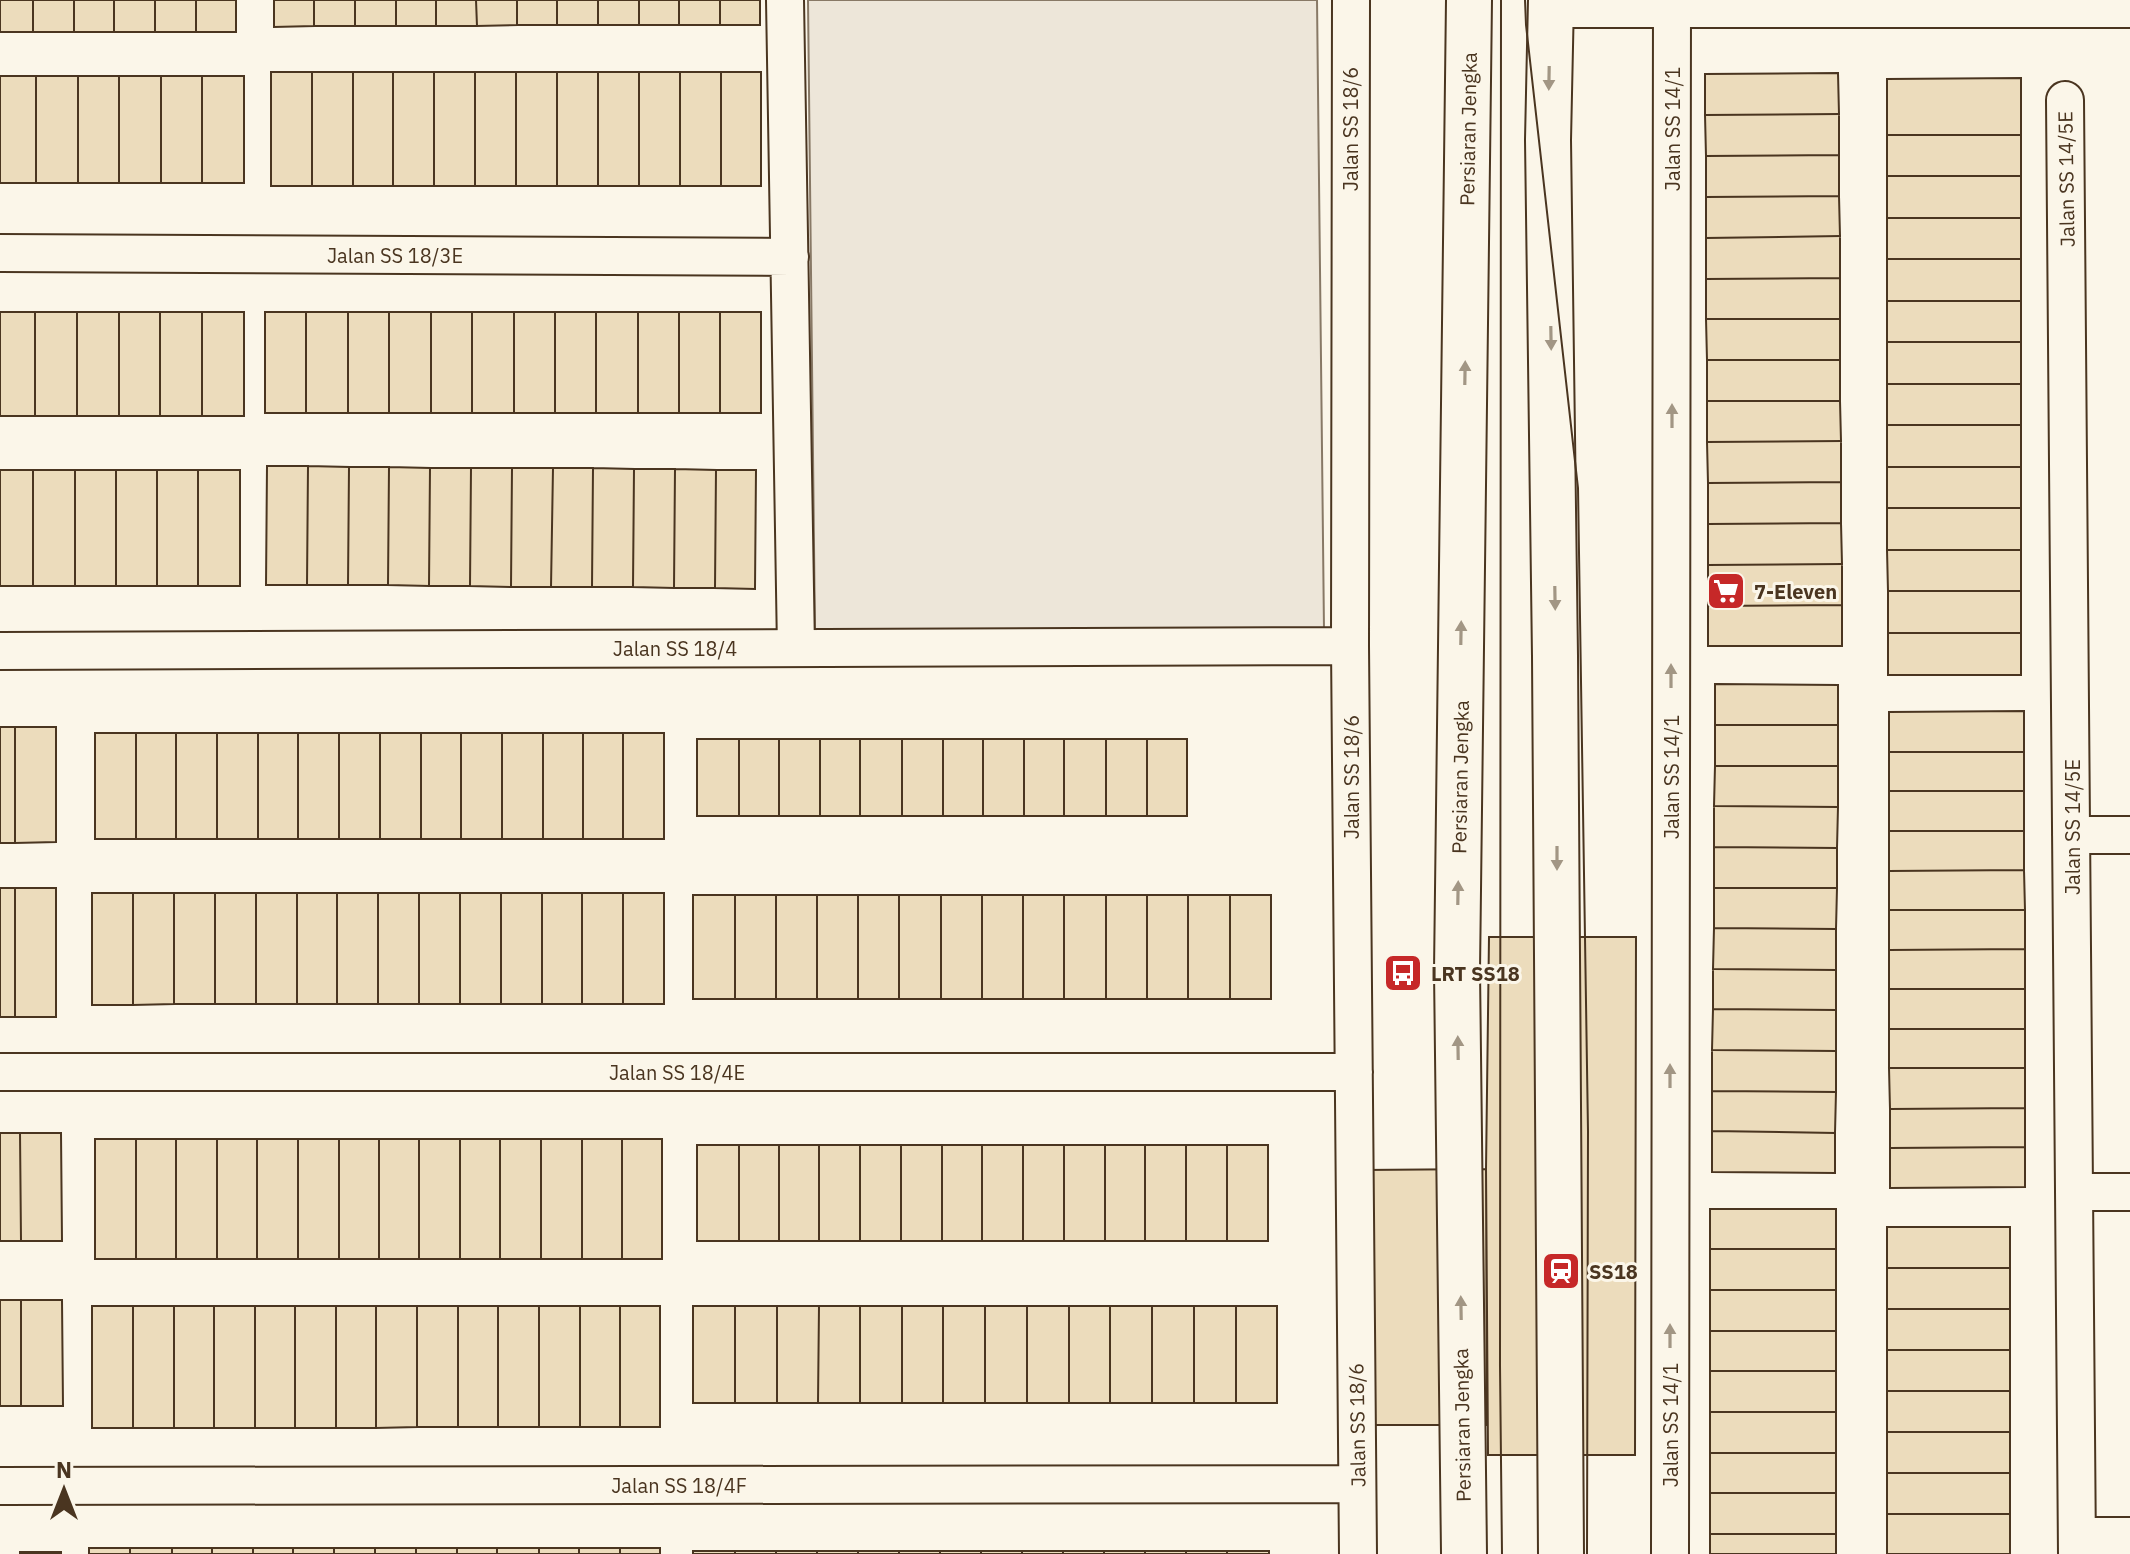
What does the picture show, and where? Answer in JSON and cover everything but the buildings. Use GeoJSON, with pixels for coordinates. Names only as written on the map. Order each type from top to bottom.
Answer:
{"type":"FeatureCollection","features":[{"type":"Feature","properties":{"kind":"main road","name":"Persiaran Jengka"},"geometry":{"type":"LineString","coordinates":[[1464,1554],[1457,971],[1469,0]]}},
{"type":"Feature","properties":{"kind":"main road"},"geometry":{"type":"LineString","coordinates":[[1551,4],[1548,140],[1556,672],[1561,1554]]}},
{"type":"Feature","properties":{"kind":"street"},"geometry":{"type":"LineString","coordinates":[[785,0],[796,648]]}},
{"type":"Feature","properties":{"kind":"street","name":"Jalan SS 18/6"},"geometry":{"type":"LineString","coordinates":[[1351,0],[1350,646],[1358,1554]]}},
{"type":"Feature","properties":{"kind":"street"},"geometry":{"type":"LineString","coordinates":[[1551,4],[2108,6]]}},
{"type":"Feature","properties":{"kind":"street","name":"Jalan SS 14/1"},"geometry":{"type":"LineString","coordinates":[[1670,1554],[1672,4]]}},
{"type":"Feature","properties":{"kind":"street","name":"Jalan SS 14/5E"},"geometry":{"type":"LineString","coordinates":[[2065,100],[2077,1545]]}},
{"type":"Feature","properties":{"kind":"street","name":"Jalan SS 18/3E"},"geometry":{"type":"LineString","coordinates":[[0,253],[790,257]]}},
{"type":"Feature","properties":{"kind":"street","name":"Jalan SS 18/4"},"geometry":{"type":"LineString","coordinates":[[0,651],[1350,646]]}},
{"type":"Feature","properties":{"kind":"street"},"geometry":{"type":"LineString","coordinates":[[2071,835],[2130,835]]}},
{"type":"Feature","properties":{"kind":"street","name":"Jalan SS 18/4E"},"geometry":{"type":"LineString","coordinates":[[0,1072],[1354,1072]]}},
{"type":"Feature","properties":{"kind":"street"},"geometry":{"type":"LineString","coordinates":[[2074,1192],[2130,1192]]}},
{"type":"Feature","properties":{"kind":"street","name":"Jalan SS 18/4F"},"geometry":{"type":"LineString","coordinates":[[0,1486],[1357,1484]]}},
{"type":"Feature","properties":{"kind":"street"},"geometry":{"type":"LineString","coordinates":[[2077,1545],[2130,1536]]}},
{"type":"Feature","properties":{"kind":"shaded area"},"geometry":{"type":"Polygon","coordinates":[[[808,0],[1317,0],[1324,630],[815,636],[808,0]]]}},
{"type":"Feature","properties":{"kind":"tram line"},"geometry":{"type":"LineString","coordinates":[[1501,0],[1502,1554]]}},
{"type":"Feature","properties":{"kind":"tram line"},"geometry":{"type":"LineString","coordinates":[[1525,0],[1578,488],[1588,1131],[1587,1554]]}},
{"type":"Feature","properties":{"kind":"place","name":"7-Eleven"},"geometry":{"type":"Point","coordinates":[1726,591]}},
{"type":"Feature","properties":{"kind":"place","name":"LRT SS18"},"geometry":{"type":"Point","coordinates":[1403,973]}},
{"type":"Feature","properties":{"kind":"place","name":"SS18"},"geometry":{"type":"Point","coordinates":[1561,1271]}}]}
